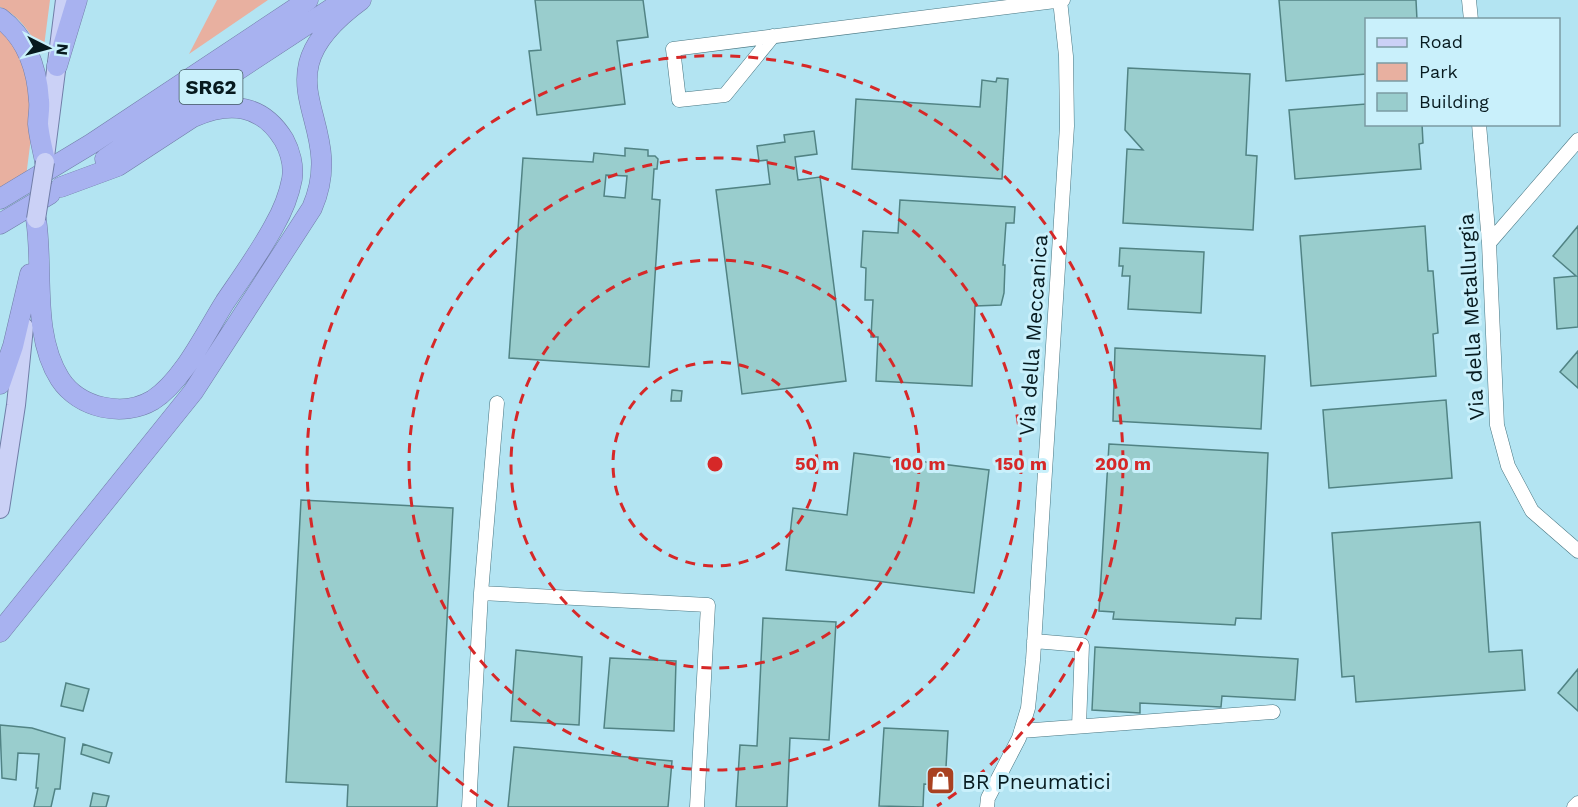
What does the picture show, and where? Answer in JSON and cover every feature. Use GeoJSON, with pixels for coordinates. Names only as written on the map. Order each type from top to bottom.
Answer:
{"type":"FeatureCollection","features":[{"type":"Feature","properties":{"kind":"highway"},"geometry":{"type":"LineString","coordinates":[[57,66],[77,0]]}},
{"type":"Feature","properties":{"kind":"highway"},"geometry":{"type":"LineString","coordinates":[[92,144],[287,0]]}},
{"type":"Feature","properties":{"kind":"highway","name":"SR62"},"geometry":{"type":"LineString","coordinates":[[0,198],[92,144],[308,0]]}},
{"type":"Feature","properties":{"kind":"highway","name":"SR62"},"geometry":{"type":"LineString","coordinates":[[0,224],[61,187],[345,0]]}},
{"type":"Feature","properties":{"kind":"highway"},"geometry":{"type":"LineString","coordinates":[[0,632],[188,399],[309,213],[317,195],[323,167],[306,82],[308,64],[312,52],[327,29],[361,0]]}},
{"type":"Feature","properties":{"kind":"highway"},"geometry":{"type":"LineString","coordinates":[[0,18],[23,42],[33,65],[44,128],[45,162]]}},
{"type":"Feature","properties":{"kind":"highway"},"geometry":{"type":"LineString","coordinates":[[35,279],[46,341],[56,371],[67,387],[82,399],[102,407],[125,409],[144,405],[161,394],[182,370],[274,225],[290,187],[292,166],[286,143],[270,122],[251,110],[230,107],[206,111],[193,117],[118,165],[61,187]]}},
{"type":"Feature","properties":{"kind":"highway"},"geometry":{"type":"LineString","coordinates":[[0,384],[35,279],[39,242],[36,219]]}},
{"type":"Feature","properties":{"kind":"main road"},"geometry":{"type":"LineString","coordinates":[[44,128],[57,66],[65,0]]}},
{"type":"Feature","properties":{"kind":"main road"},"geometry":{"type":"LineString","coordinates":[[36,219],[45,162]]}},
{"type":"Feature","properties":{"kind":"main road"},"geometry":{"type":"LineString","coordinates":[[0,509],[35,279]]}},
{"type":"Feature","properties":{"kind":"street","name":"Via della Meccanica"},"geometry":{"type":"LineString","coordinates":[[773,36],[725,95],[679,100],[673,49],[773,36],[1061,0],[1066,56],[1067,126],[1028,708],[1021,731],[988,798],[987,807]]}},
{"type":"Feature","properties":{"kind":"street"},"geometry":{"type":"LineString","coordinates":[[1469,0],[1471,18]]}},
{"type":"Feature","properties":{"kind":"street","name":"Via della Metallurgia"},"geometry":{"type":"LineString","coordinates":[[1479,126],[1489,243],[1497,425],[1508,466],[1532,511],[1578,551]]}},
{"type":"Feature","properties":{"kind":"street"},"geometry":{"type":"LineString","coordinates":[[1489,243],[1578,140]]}},
{"type":"Feature","properties":{"kind":"street"},"geometry":{"type":"LineString","coordinates":[[469,807],[481,593],[497,403]]}},
{"type":"Feature","properties":{"kind":"street"},"geometry":{"type":"LineString","coordinates":[[481,593],[708,605],[697,807]]}},
{"type":"Feature","properties":{"kind":"street"},"geometry":{"type":"LineString","coordinates":[[1034,641],[1082,645],[1079,726]]}},
{"type":"Feature","properties":{"kind":"street"},"geometry":{"type":"LineString","coordinates":[[1021,731],[1273,712]]}},
{"type":"Feature","properties":{"kind":"street"},"geometry":{"type":"LineString","coordinates":[[1574,807],[1578,803]]}},
{"type":"Feature","properties":{"kind":"green space"},"geometry":{"type":"Polygon","coordinates":[[[0,0],[50,0],[43,54],[20,21],[0,7],[0,0]]]}},
{"type":"Feature","properties":{"kind":"green space"},"geometry":{"type":"Polygon","coordinates":[[[217,0],[268,0],[189,54],[216,2],[217,0]]]}},
{"type":"Feature","properties":{"kind":"green space"},"geometry":{"type":"Polygon","coordinates":[[[0,23],[20,45],[35,106],[26,177],[0,190],[0,23]]]}},
{"type":"Feature","properties":{"kind":"building"},"geometry":{"type":"Polygon","coordinates":[[[535,0],[643,0],[648,37],[617,41],[625,104],[537,115],[529,51],[541,50],[535,0]]]}},
{"type":"Feature","properties":{"kind":"building"},"geometry":{"type":"Polygon","coordinates":[[[1279,0],[1416,0],[1417,18],[1365,18],[1365,74],[1286,81],[1279,0]]]}},
{"type":"Feature","properties":{"kind":"building"},"geometry":{"type":"Polygon","coordinates":[[[1128,68],[1250,74],[1246,155],[1257,156],[1253,230],[1123,223],[1127,149],[1143,150],[1125,130],[1128,68]]]}},
{"type":"Feature","properties":{"kind":"building"},"geometry":{"type":"Polygon","coordinates":[[[997,78],[1008,79],[1002,179],[852,169],[856,99],[980,107],[982,80],[996,82],[997,78]]]}},
{"type":"Feature","properties":{"kind":"building"},"geometry":{"type":"Polygon","coordinates":[[[1365,104],[1365,126],[1422,126],[1423,143],[1419,144],[1421,169],[1295,179],[1289,110],[1365,104]]]}},
{"type":"Feature","properties":{"kind":"building"},"geometry":{"type":"Polygon","coordinates":[[[814,131],[817,154],[795,157],[798,180],[820,177],[846,381],[742,394],[716,190],[770,184],[767,160],[759,161],[757,146],[785,142],[784,135],[814,131]]]}},
{"type":"Feature","properties":{"kind":"building"},"geometry":{"type":"Polygon","coordinates":[[[625,148],[648,150],[648,156],[655,156],[658,159],[657,169],[654,169],[652,199],[660,200],[649,367],[509,358],[523,158],[593,162],[594,153],[625,156],[625,148]],[[606,175],[604,196],[625,198],[627,176],[606,175]]]}},
{"type":"Feature","properties":{"kind":"building"},"geometry":{"type":"Polygon","coordinates":[[[900,200],[1015,207],[1014,223],[1006,223],[1004,293],[1001,305],[975,306],[972,386],[876,381],[878,337],[871,337],[873,300],[865,300],[866,268],[861,267],[863,231],[898,233],[900,200]]]}},
{"type":"Feature","properties":{"kind":"building"},"geometry":{"type":"Polygon","coordinates":[[[1425,226],[1428,271],[1433,271],[1438,333],[1433,334],[1436,376],[1311,386],[1300,236],[1425,226]]]}},
{"type":"Feature","properties":{"kind":"building"},"geometry":{"type":"Polygon","coordinates":[[[1578,226],[1578,327],[1557,329],[1554,278],[1576,276],[1553,256],[1578,226]]]}},
{"type":"Feature","properties":{"kind":"building"},"geometry":{"type":"Polygon","coordinates":[[[1120,248],[1204,252],[1201,313],[1128,309],[1130,276],[1122,276],[1123,266],[1119,266],[1120,248]]]}},
{"type":"Feature","properties":{"kind":"building"},"geometry":{"type":"Polygon","coordinates":[[[1115,348],[1265,356],[1261,429],[1113,421],[1115,348]]]}},
{"type":"Feature","properties":{"kind":"building"},"geometry":{"type":"Polygon","coordinates":[[[1578,351],[1578,388],[1560,372],[1578,351]]]}},
{"type":"Feature","properties":{"kind":"building"},"geometry":{"type":"Polygon","coordinates":[[[672,390],[682,391],[681,401],[671,401],[672,390]]]}},
{"type":"Feature","properties":{"kind":"building"},"geometry":{"type":"Polygon","coordinates":[[[1446,400],[1452,478],[1329,488],[1323,410],[1446,400]]]}},
{"type":"Feature","properties":{"kind":"building"},"geometry":{"type":"Polygon","coordinates":[[[1109,444],[1268,453],[1261,619],[1236,618],[1235,625],[1113,619],[1114,612],[1099,611],[1109,444]]]}},
{"type":"Feature","properties":{"kind":"building"},"geometry":{"type":"Polygon","coordinates":[[[854,453],[989,470],[974,593],[786,570],[793,508],[847,515],[854,453]]]}},
{"type":"Feature","properties":{"kind":"building"},"geometry":{"type":"Polygon","coordinates":[[[301,500],[453,508],[437,807],[347,807],[348,785],[286,782],[301,500]]]}},
{"type":"Feature","properties":{"kind":"building"},"geometry":{"type":"Polygon","coordinates":[[[1480,522],[1489,652],[1522,650],[1525,690],[1356,702],[1354,676],[1342,677],[1332,533],[1480,522]]]}},
{"type":"Feature","properties":{"kind":"building"},"geometry":{"type":"Polygon","coordinates":[[[763,618],[836,622],[829,740],[790,738],[787,807],[736,807],[740,745],[757,746],[763,618]]]}},
{"type":"Feature","properties":{"kind":"building"},"geometry":{"type":"Polygon","coordinates":[[[1095,647],[1298,659],[1295,700],[1222,696],[1221,707],[1140,703],[1140,713],[1092,710],[1095,647]]]}},
{"type":"Feature","properties":{"kind":"building"},"geometry":{"type":"Polygon","coordinates":[[[516,650],[582,657],[579,725],[511,721],[516,650]]]}},
{"type":"Feature","properties":{"kind":"building"},"geometry":{"type":"Polygon","coordinates":[[[610,658],[676,661],[674,731],[604,728],[610,658]]]}},
{"type":"Feature","properties":{"kind":"building"},"geometry":{"type":"Polygon","coordinates":[[[1578,669],[1578,711],[1558,693],[1578,669]]]}},
{"type":"Feature","properties":{"kind":"building"},"geometry":{"type":"Polygon","coordinates":[[[66,683],[89,689],[83,711],[61,706],[66,683]]]}},
{"type":"Feature","properties":{"kind":"building"},"geometry":{"type":"Polygon","coordinates":[[[0,725],[32,728],[65,738],[60,789],[55,789],[51,807],[34,807],[38,788],[36,788],[39,754],[18,753],[16,780],[2,778],[0,725]]]}},
{"type":"Feature","properties":{"kind":"building"},"geometry":{"type":"Polygon","coordinates":[[[884,728],[948,731],[945,785],[924,784],[923,807],[879,806],[884,728]]]}},
{"type":"Feature","properties":{"kind":"building"},"geometry":{"type":"Polygon","coordinates":[[[83,744],[112,753],[109,763],[81,754],[83,744]]]}},
{"type":"Feature","properties":{"kind":"building"},"geometry":{"type":"Polygon","coordinates":[[[514,747],[672,761],[668,807],[508,807],[514,747]]]}},
{"type":"Feature","properties":{"kind":"building"},"geometry":{"type":"Polygon","coordinates":[[[93,793],[109,796],[106,807],[90,807],[93,793]]]}},
{"type":"Feature","properties":{"kind":"place","name":"BR Pneumatici"},"geometry":{"type":"Point","coordinates":[941,781]}}]}
